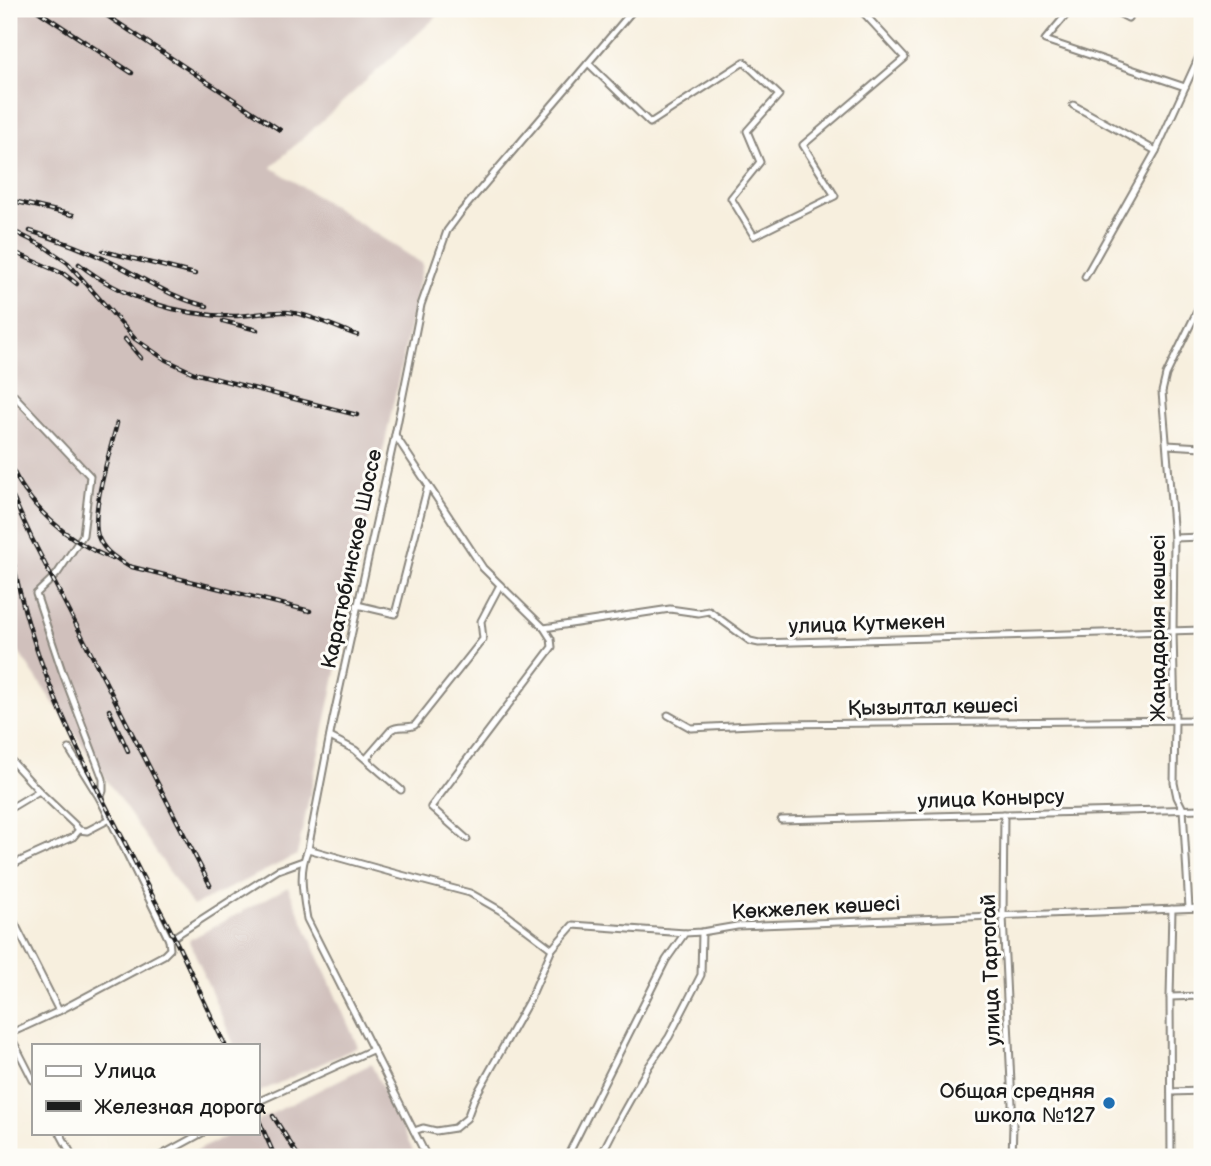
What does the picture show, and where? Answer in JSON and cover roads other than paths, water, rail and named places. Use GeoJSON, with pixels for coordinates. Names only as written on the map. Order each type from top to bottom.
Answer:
{"type":"FeatureCollection","features":[{"type":"Feature","properties":{"kind":"street","name":"Каратюбинское Шоссе"},"geometry":{"type":"LineString","coordinates":[[427,1157],[307,919],[302,888],[303,861],[308,849],[421,305],[447,231],[634,9]]}},
{"type":"Feature","properties":{"kind":"street"},"geometry":{"type":"LineString","coordinates":[[587,63],[650,123],[744,62],[779,95],[747,131],[761,162],[731,198],[754,236],[835,196],[803,145],[905,58],[860,9]]}},
{"type":"Feature","properties":{"kind":"street"},"geometry":{"type":"LineString","coordinates":[[1071,9],[1045,40],[1185,87]]}},
{"type":"Feature","properties":{"kind":"street"},"geometry":{"type":"LineString","coordinates":[[1111,9],[1128,18],[1135,9]]}},
{"type":"Feature","properties":{"kind":"street"},"geometry":{"type":"LineString","coordinates":[[1085,277],[1156,151],[1202,50]]}},
{"type":"Feature","properties":{"kind":"street"},"geometry":{"type":"LineString","coordinates":[[1073,105],[1156,151]]}},
{"type":"Feature","properties":{"kind":"street","name":"Жаңадария көшесі"},"geometry":{"type":"LineString","coordinates":[[1189,908],[1183,809],[1174,783],[1174,538],[1162,392],[1164,380],[1202,302]]}},
{"type":"Feature","properties":{"kind":"street"},"geometry":{"type":"LineString","coordinates":[[9,390],[90,476],[83,535],[57,574],[36,596],[103,779],[100,799]]}},
{"type":"Feature","properties":{"kind":"street"},"geometry":{"type":"LineString","coordinates":[[395,435],[483,568],[544,628],[551,639],[552,647],[431,807],[467,839]]}},
{"type":"Feature","properties":{"kind":"street"},"geometry":{"type":"LineString","coordinates":[[1167,445],[1202,447]]}},
{"type":"Feature","properties":{"kind":"street"},"geometry":{"type":"LineString","coordinates":[[357,605],[395,614],[428,485]]}},
{"type":"Feature","properties":{"kind":"street"},"geometry":{"type":"LineString","coordinates":[[1174,538],[1202,537]]}},
{"type":"Feature","properties":{"kind":"street"},"geometry":{"type":"LineString","coordinates":[[366,759],[391,730],[415,725],[483,639],[481,621],[500,585]]}},
{"type":"Feature","properties":{"kind":"street","name":"улица Кутмекен"},"geometry":{"type":"LineString","coordinates":[[544,628],[670,608],[698,613],[709,611],[750,641],[759,643],[1202,630]]}},
{"type":"Feature","properties":{"kind":"street","name":"Қызылтал көшесі"},"geometry":{"type":"LineString","coordinates":[[668,715],[691,728],[774,724],[1202,720]]}},
{"type":"Feature","properties":{"kind":"street"},"geometry":{"type":"LineString","coordinates":[[330,737],[355,750],[401,790]]}},
{"type":"Feature","properties":{"kind":"street"},"geometry":{"type":"LineString","coordinates":[[32,1078],[9,1033],[59,1012],[164,955],[170,949],[169,940],[100,799],[69,749]]}},
{"type":"Feature","properties":{"kind":"street"},"geometry":{"type":"LineString","coordinates":[[9,758],[79,830],[87,831],[110,819]]}},
{"type":"Feature","properties":{"kind":"street"},"geometry":{"type":"LineString","coordinates":[[9,809],[39,791]]}},
{"type":"Feature","properties":{"kind":"street","name":"улица Конырсу"},"geometry":{"type":"LineString","coordinates":[[781,820],[1202,809]]}},
{"type":"Feature","properties":{"kind":"street","name":"улица Тартогай"},"geometry":{"type":"LineString","coordinates":[[1004,814],[1003,916],[1013,1125],[1012,1157]]}},
{"type":"Feature","properties":{"kind":"street"},"geometry":{"type":"LineString","coordinates":[[9,866],[73,836],[79,830]]}},
{"type":"Feature","properties":{"kind":"street"},"geometry":{"type":"LineString","coordinates":[[308,849],[470,893],[503,912],[552,949],[531,997],[474,1098],[467,1118],[455,1128],[424,1128],[414,1131]]}},
{"type":"Feature","properties":{"kind":"street"},"geometry":{"type":"LineString","coordinates":[[169,940],[278,870],[303,861]]}},
{"type":"Feature","properties":{"kind":"street","name":"Көкжелек көшесі"},"geometry":{"type":"LineString","coordinates":[[552,949],[573,925],[685,933],[737,926],[1202,908]]}},
{"type":"Feature","properties":{"kind":"street"},"geometry":{"type":"LineString","coordinates":[[1171,1157],[1172,909]]}},
{"type":"Feature","properties":{"kind":"street"},"geometry":{"type":"LineString","coordinates":[[9,912],[59,1012]]}},
{"type":"Feature","properties":{"kind":"street"},"geometry":{"type":"LineString","coordinates":[[600,1157],[701,975],[702,932]]}},
{"type":"Feature","properties":{"kind":"street"},"geometry":{"type":"LineString","coordinates":[[567,1157],[666,960],[685,933]]}},
{"type":"Feature","properties":{"kind":"street"},"geometry":{"type":"LineString","coordinates":[[1170,997],[1202,996]]}},
{"type":"Feature","properties":{"kind":"street"},"geometry":{"type":"LineString","coordinates":[[259,1101],[372,1051]]}},
{"type":"Feature","properties":{"kind":"street"},"geometry":{"type":"LineString","coordinates":[[1171,1092],[1202,1091]]}},
{"type":"Feature","properties":{"kind":"street"},"geometry":{"type":"LineString","coordinates":[[61,1134],[73,1157]]}},
{"type":"Feature","properties":{"kind":"street"},"geometry":{"type":"LineString","coordinates":[[158,1157],[199,1134]]}},
{"type":"Feature","properties":{"kind":"railway"},"geometry":{"type":"LineString","coordinates":[[35,9],[132,73]]}},
{"type":"Feature","properties":{"kind":"railway"},"geometry":{"type":"LineString","coordinates":[[97,9],[280,130]]}},
{"type":"Feature","properties":{"kind":"railway"},"geometry":{"type":"LineString","coordinates":[[9,200],[73,215]]}},
{"type":"Feature","properties":{"kind":"railway"},"geometry":{"type":"LineString","coordinates":[[9,229],[45,247],[68,263],[135,339],[166,360],[194,373],[357,415]]}},
{"type":"Feature","properties":{"kind":"railway"},"geometry":{"type":"LineString","coordinates":[[30,231],[85,250],[172,294],[207,306]]}},
{"type":"Feature","properties":{"kind":"railway"},"geometry":{"type":"LineString","coordinates":[[9,250],[64,274],[77,284]]}},
{"type":"Feature","properties":{"kind":"railway"},"geometry":{"type":"LineString","coordinates":[[103,251],[195,274]]}},
{"type":"Feature","properties":{"kind":"railway"},"geometry":{"type":"LineString","coordinates":[[79,264],[113,286],[171,309],[233,316],[294,313],[357,335]]}},
{"type":"Feature","properties":{"kind":"railway"},"geometry":{"type":"LineString","coordinates":[[223,321],[257,330]]}},
{"type":"Feature","properties":{"kind":"railway"},"geometry":{"type":"LineString","coordinates":[[125,339],[141,358]]}},
{"type":"Feature","properties":{"kind":"railway"},"geometry":{"type":"LineString","coordinates":[[117,423],[102,480],[97,512],[98,536],[107,550],[128,566],[310,611]]}},
{"type":"Feature","properties":{"kind":"railway"},"geometry":{"type":"LineString","coordinates":[[9,462],[27,494],[51,521],[80,543],[112,559]]}},
{"type":"Feature","properties":{"kind":"railway"},"geometry":{"type":"LineString","coordinates":[[9,489],[31,537],[210,885]]}},
{"type":"Feature","properties":{"kind":"railway"},"geometry":{"type":"LineString","coordinates":[[9,534],[28,621],[58,705],[225,1044]]}},
{"type":"Feature","properties":{"kind":"railway"},"geometry":{"type":"LineString","coordinates":[[109,710],[128,751]]}},
{"type":"Feature","properties":{"kind":"railway"},"geometry":{"type":"LineString","coordinates":[[273,1116],[299,1157]]}},
{"type":"Feature","properties":{"kind":"railway"},"geometry":{"type":"LineString","coordinates":[[259,1121],[275,1157]]}},
{"type":"Feature","properties":{"kind":"place","name":"Общая средняя школа №127"},"geometry":{"type":"Point","coordinates":[1109,1103]}}]}
